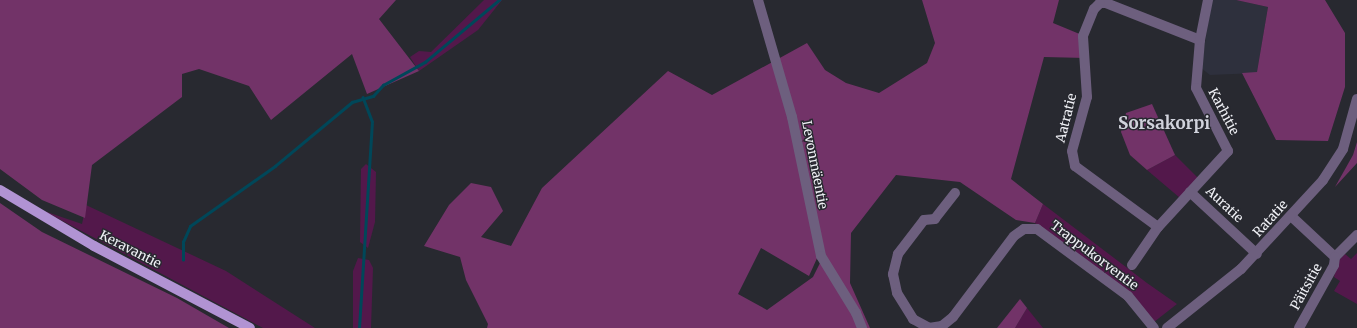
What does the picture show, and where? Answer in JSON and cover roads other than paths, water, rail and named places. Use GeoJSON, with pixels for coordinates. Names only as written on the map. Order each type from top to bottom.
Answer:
{"type":"FeatureCollection","features":[{"type":"Feature","properties":{"kind":"main road","name":"Keravantie"},"geometry":{"type":"LineString","coordinates":[[0,190],[94,246],[250,328]]}},
{"type":"Feature","properties":{"kind":"street","name":"Levonmäentie"},"geometry":{"type":"LineString","coordinates":[[758,0],[792,117],[820,256],[856,312],[862,328]]}},
{"type":"Feature","properties":{"kind":"street"},"geometry":{"type":"LineString","coordinates":[[1200,40],[1208,0]]}},
{"type":"Feature","properties":{"kind":"street","name":"Aatratie"},"geometry":{"type":"LineString","coordinates":[[1158,227],[1075,166],[1072,151],[1087,97],[1083,36],[1094,9],[1100,3],[1106,3],[1200,40]]}},
{"type":"Feature","properties":{"kind":"street","name":"Karhitie"},"geometry":{"type":"LineString","coordinates":[[1190,192],[1228,151],[1196,88],[1200,40]]}},
{"type":"Feature","properties":{"kind":"street","name":"Ratatie"},"geometry":{"type":"LineString","coordinates":[[1167,328],[1257,254],[1324,180],[1343,149],[1357,99]]}},
{"type":"Feature","properties":{"kind":"street"},"geometry":{"type":"LineString","coordinates":[[1132,265],[1158,227],[1190,192]]}},
{"type":"Feature","properties":{"kind":"street","name":"Auratie"},"geometry":{"type":"LineString","coordinates":[[1190,192],[1257,254]]}},
{"type":"Feature","properties":{"kind":"street","name":"Trappukorventie"},"geometry":{"type":"LineString","coordinates":[[955,193],[935,219],[924,220],[903,249],[893,274],[904,308],[913,319],[929,328],[942,326],[953,317],[1014,236],[1024,229],[1036,229],[1128,296],[1154,328]]}},
{"type":"Feature","properties":{"kind":"street"},"geometry":{"type":"LineString","coordinates":[[1291,216],[1334,257],[1357,235]]}},
{"type":"Feature","properties":{"kind":"street","name":"Päitsitie"},"geometry":{"type":"LineString","coordinates":[[1299,328],[1334,265],[1334,257]]}},
{"type":"Feature","properties":{"kind":"waterway"},"geometry":{"type":"LineString","coordinates":[[183,260],[183,242],[190,226],[275,166],[352,102],[373,96],[383,85],[425,62],[499,0]]}},
{"type":"Feature","properties":{"kind":"waterway"},"geometry":{"type":"LineString","coordinates":[[359,328],[372,122],[363,98]]}},
{"type":"Feature","properties":{"kind":"district","name":"Sorsakorpi"},"geometry":{"type":"Point","coordinates":[1164,124]}}]}
